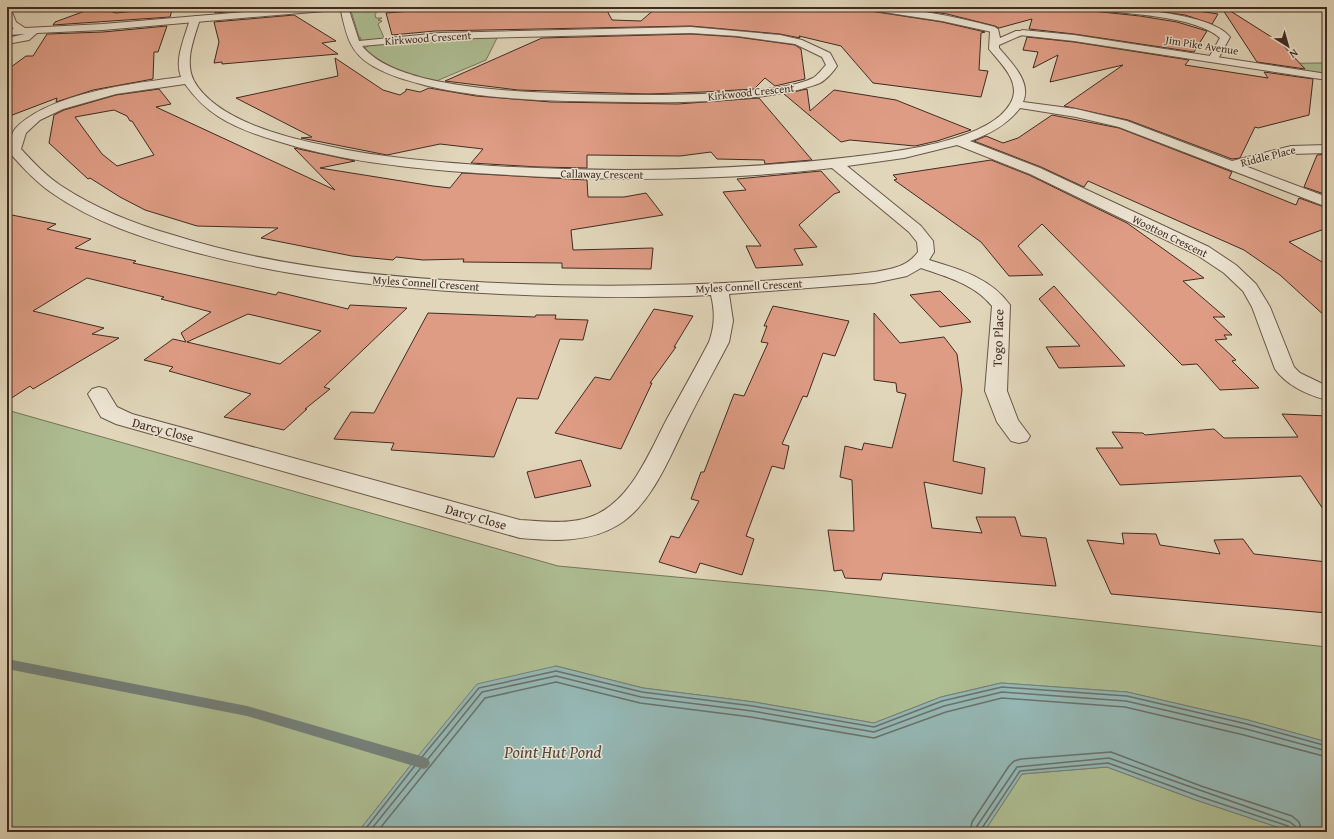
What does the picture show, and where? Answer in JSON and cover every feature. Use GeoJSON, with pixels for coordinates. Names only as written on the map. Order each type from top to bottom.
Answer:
{"type":"FeatureCollection","features":[{"type":"Feature","properties":{"kind":"street"},"geometry":{"type":"LineString","coordinates":[[7,32],[24,34],[336,7]]}},
{"type":"Feature","properties":{"kind":"street","name":"Kirkwood Crescent"},"geometry":{"type":"LineString","coordinates":[[344,7],[355,44],[367,58],[402,75],[427,82],[472,90],[555,97],[674,98],[721,96],[797,88],[818,81],[827,75],[832,66],[826,55],[798,42],[753,35],[691,30],[440,36],[355,44]]}},
{"type":"Feature","properties":{"kind":"street"},"geometry":{"type":"LineString","coordinates":[[870,7],[953,20],[995,30],[994,49],[1013,70],[1019,81],[1020,93],[1016,104],[1084,115],[1123,124],[1327,202]]}},
{"type":"Feature","properties":{"kind":"street"},"geometry":{"type":"LineString","coordinates":[[1092,7],[1174,18],[1216,29],[1223,33],[1225,37],[1213,59]]}},
{"type":"Feature","properties":{"kind":"street"},"geometry":{"type":"LineString","coordinates":[[7,13],[9,14],[10,24],[24,34]]}},
{"type":"Feature","properties":{"kind":"street"},"geometry":{"type":"LineString","coordinates":[[187,80],[184,69],[185,58],[195,19]]}},
{"type":"Feature","properties":{"kind":"street","name":"Jim Pike Avenue"},"geometry":{"type":"LineString","coordinates":[[995,30],[1021,29],[1327,77]]}},
{"type":"Feature","properties":{"kind":"street"},"geometry":{"type":"LineString","coordinates":[[7,42],[24,34]]}},
{"type":"Feature","properties":{"kind":"street"},"geometry":{"type":"LineString","coordinates":[[7,46],[24,34]]}},
{"type":"Feature","properties":{"kind":"street","name":"Myles Connell Crescent"},"geometry":{"type":"LineString","coordinates":[[187,80],[112,91],[65,104],[30,122],[19,133],[14,143],[12,155],[67,196],[106,216],[182,244],[244,259],[352,277],[478,287],[575,291],[719,289],[880,277],[903,271],[920,262]]}},
{"type":"Feature","properties":{"kind":"street","name":"Callaway Crescent"},"geometry":{"type":"LineString","coordinates":[[187,80],[197,94],[213,107],[250,127],[303,144],[370,158],[436,166],[618,175],[731,172],[836,163],[908,153],[958,140],[994,125],[1009,114],[1016,104]]}},
{"type":"Feature","properties":{"kind":"street","name":"Wootton Crescent"},"geometry":{"type":"LineString","coordinates":[[958,140],[1049,178],[1203,251],[1230,269],[1250,288],[1261,307],[1285,369],[1298,379],[1327,393]]}},
{"type":"Feature","properties":{"kind":"street","name":"Riddle Place"},"geometry":{"type":"LineString","coordinates":[[1232,165],[1286,150],[1299,148],[1327,149]]}},
{"type":"Feature","properties":{"kind":"street"},"geometry":{"type":"LineString","coordinates":[[836,163],[915,229],[925,241],[926,252],[920,262]]}},
{"type":"Feature","properties":{"kind":"street","name":"Togo Place"},"geometry":{"type":"LineString","coordinates":[[920,262],[959,275],[983,286],[1001,305],[996,391],[1008,422],[1019,436]]}},
{"type":"Feature","properties":{"kind":"street","name":"Darcy Close"},"geometry":{"type":"LineString","coordinates":[[98,394],[109,412],[124,419],[520,529],[557,532],[593,526],[609,519],[622,510],[640,489],[719,342],[725,326],[724,310],[719,289]]}},
{"type":"Feature","properties":{"kind":"green space"},"geometry":{"type":"Polygon","coordinates":[[[389,7],[388,10],[377,11],[375,15],[376,18],[382,18],[378,20],[382,21],[378,24],[385,40],[368,41],[359,39],[361,38],[359,37],[351,11],[358,8],[389,7]]]}},
{"type":"Feature","properties":{"kind":"green space"},"geometry":{"type":"Polygon","coordinates":[[[497,38],[486,60],[434,82],[402,72],[375,58],[362,49],[370,45],[432,39],[497,38]]]}},
{"type":"Feature","properties":{"kind":"green space"},"geometry":{"type":"Polygon","coordinates":[[[1322,63],[1327,65],[1327,79],[1229,64],[1322,63]]]}},
{"type":"Feature","properties":{"kind":"green space"},"geometry":{"type":"Polygon","coordinates":[[[7,410],[558,566],[826,591],[1327,647],[1327,742],[1248,720],[1127,692],[1001,683],[941,697],[874,723],[754,702],[643,688],[556,666],[414,761],[358,832],[7,832],[7,410]]]}},
{"type":"Feature","properties":{"kind":"green space"},"geometry":{"type":"Polygon","coordinates":[[[1107,767],[1196,800],[1292,832],[984,832],[1022,774],[1107,767]]]}},
{"type":"Feature","properties":{"kind":"water","name":"Point Hut Pond"},"geometry":{"type":"Polygon","coordinates":[[[556,666],[643,688],[754,702],[874,723],[941,697],[1001,683],[1127,692],[1248,720],[1327,742],[1327,832],[1292,832],[1196,800],[1107,767],[1022,774],[984,832],[358,832],[477,684],[556,666]]]}},
{"type":"Feature","properties":{"kind":"building"},"geometry":{"type":"Polygon","coordinates":[[[96,7],[116,13],[173,7],[170,17],[53,25],[55,22],[96,7]]]}},
{"type":"Feature","properties":{"kind":"building"},"geometry":{"type":"Polygon","coordinates":[[[215,7],[281,7],[215,13],[215,7]]]}},
{"type":"Feature","properties":{"kind":"building"},"geometry":{"type":"Polygon","coordinates":[[[484,7],[605,7],[612,20],[641,21],[657,7],[806,7],[828,9],[828,7],[865,7],[870,11],[942,22],[985,32],[981,33],[979,70],[988,71],[981,97],[873,83],[841,46],[799,36],[800,38],[780,34],[691,26],[435,31],[392,35],[386,13],[484,7]]]}},
{"type":"Feature","properties":{"kind":"building"},"geometry":{"type":"Polygon","coordinates":[[[897,7],[1087,7],[1092,11],[1140,16],[1177,22],[1207,31],[1194,52],[1074,34],[1029,29],[1032,19],[999,28],[947,14],[897,7]]]}},
{"type":"Feature","properties":{"kind":"building"},"geometry":{"type":"Polygon","coordinates":[[[1125,7],[1171,7],[1218,14],[1212,24],[1185,15],[1125,7]]]}},
{"type":"Feature","properties":{"kind":"building"},"geometry":{"type":"Polygon","coordinates":[[[1221,7],[1224,7],[1281,43],[1305,69],[1257,62],[1221,7]]]}},
{"type":"Feature","properties":{"kind":"building"},"geometry":{"type":"Polygon","coordinates":[[[294,15],[336,41],[322,43],[338,54],[222,64],[222,62],[214,63],[219,42],[214,22],[294,15]]]}},
{"type":"Feature","properties":{"kind":"building"},"geometry":{"type":"Polygon","coordinates":[[[167,26],[158,52],[154,52],[153,79],[93,90],[56,102],[57,98],[7,117],[7,70],[26,56],[33,56],[47,34],[103,32],[167,26]]]}},
{"type":"Feature","properties":{"kind":"building"},"geometry":{"type":"Polygon","coordinates":[[[691,34],[737,37],[795,45],[801,49],[805,79],[775,86],[765,78],[754,89],[648,94],[518,90],[445,81],[542,38],[691,34]]]}},
{"type":"Feature","properties":{"kind":"building"},"geometry":{"type":"Polygon","coordinates":[[[1027,37],[1074,42],[1189,60],[1185,65],[1268,78],[1264,72],[1313,79],[1309,115],[1258,128],[1255,127],[1240,158],[1232,159],[1128,120],[1064,106],[1123,65],[1050,82],[1058,55],[1033,68],[1038,52],[1023,50],[1027,37]]]}},
{"type":"Feature","properties":{"kind":"building"},"geometry":{"type":"Polygon","coordinates":[[[335,58],[383,90],[400,95],[406,91],[406,89],[420,92],[429,88],[476,96],[551,102],[678,104],[759,98],[812,160],[765,164],[764,160],[717,159],[711,152],[680,156],[587,155],[587,168],[538,167],[471,163],[483,149],[440,144],[387,155],[301,138],[312,137],[236,98],[338,76],[335,58]]]}},
{"type":"Feature","properties":{"kind":"building"},"geometry":{"type":"Polygon","coordinates":[[[159,89],[171,104],[156,107],[335,190],[294,148],[355,161],[320,168],[433,186],[450,188],[462,173],[587,180],[588,197],[624,197],[646,193],[663,215],[571,230],[573,250],[653,248],[651,269],[562,268],[562,263],[463,262],[464,259],[423,260],[396,257],[393,260],[352,256],[261,238],[278,228],[197,226],[145,210],[120,197],[90,178],[88,179],[49,143],[54,115],[64,110],[116,95],[159,89]],[[114,110],[75,117],[102,154],[117,166],[154,155],[132,121],[130,121],[127,116],[114,110]]]}},
{"type":"Feature","properties":{"kind":"building"},"geometry":{"type":"Polygon","coordinates":[[[807,89],[810,111],[834,90],[896,100],[971,130],[937,141],[915,146],[850,140],[841,142],[784,94],[807,89]]]}},
{"type":"Feature","properties":{"kind":"building"},"geometry":{"type":"Polygon","coordinates":[[[1052,115],[1119,128],[1232,172],[1229,178],[1296,205],[1299,198],[1327,208],[1327,228],[1289,242],[1327,265],[1327,318],[1280,275],[1244,250],[1088,181],[1084,187],[1041,167],[974,141],[986,136],[1003,143],[1018,138],[1052,115]]]}},
{"type":"Feature","properties":{"kind":"building"},"geometry":{"type":"Polygon","coordinates":[[[1327,154],[1327,195],[1304,187],[1317,155],[1327,154]]]}},
{"type":"Feature","properties":{"kind":"building"},"geometry":{"type":"Polygon","coordinates":[[[991,160],[1029,175],[1127,223],[1204,278],[1183,281],[1225,317],[1213,317],[1232,335],[1224,335],[1227,339],[1215,340],[1236,360],[1232,361],[1259,388],[1220,390],[1197,364],[1182,365],[1042,224],[1018,246],[1043,275],[1009,276],[981,242],[894,180],[897,179],[893,175],[991,160]]]}},
{"type":"Feature","properties":{"kind":"building"},"geometry":{"type":"Polygon","coordinates":[[[821,171],[840,192],[834,194],[799,225],[817,247],[794,249],[803,265],[756,268],[746,246],[761,246],[723,192],[746,190],[737,179],[821,171]]]}},
{"type":"Feature","properties":{"kind":"building"},"geometry":{"type":"Polygon","coordinates":[[[7,214],[56,224],[47,229],[91,239],[75,248],[136,261],[133,263],[276,295],[278,292],[348,309],[350,305],[407,308],[324,387],[330,389],[305,409],[307,409],[284,430],[224,417],[251,394],[169,371],[173,367],[144,360],[173,339],[186,342],[181,333],[211,312],[161,299],[164,297],[87,278],[33,311],[104,328],[92,334],[119,338],[33,389],[30,386],[7,401],[7,214]],[[248,314],[187,342],[280,364],[321,331],[248,314]]]}},
{"type":"Feature","properties":{"kind":"building"},"geometry":{"type":"Polygon","coordinates":[[[1054,286],[1125,366],[1059,368],[1046,347],[1080,346],[1039,299],[1054,286]]]}},
{"type":"Feature","properties":{"kind":"building"},"geometry":{"type":"Polygon","coordinates":[[[940,291],[971,322],[940,327],[910,295],[940,291]]]}},
{"type":"Feature","properties":{"kind":"building"},"geometry":{"type":"Polygon","coordinates":[[[773,306],[849,321],[835,356],[823,353],[807,397],[803,396],[782,444],[789,446],[784,469],[772,466],[746,536],[754,539],[742,575],[700,563],[696,573],[659,562],[671,536],[679,538],[699,501],[691,499],[701,472],[704,472],[734,394],[744,396],[768,343],[761,342],[767,326],[764,326],[773,306]]]}},
{"type":"Feature","properties":{"kind":"building"},"geometry":{"type":"Polygon","coordinates":[[[654,309],[693,316],[674,347],[676,347],[650,383],[652,383],[621,449],[555,433],[595,377],[610,380],[654,309]]]}},
{"type":"Feature","properties":{"kind":"building"},"geometry":{"type":"Polygon","coordinates":[[[428,313],[535,317],[536,315],[556,315],[555,319],[588,320],[583,340],[560,339],[538,399],[517,398],[494,457],[391,450],[394,443],[334,439],[351,412],[374,413],[428,313]]]}},
{"type":"Feature","properties":{"kind":"building"},"geometry":{"type":"Polygon","coordinates":[[[874,313],[900,343],[944,337],[957,354],[962,390],[953,461],[985,468],[982,494],[924,482],[932,528],[982,533],[976,517],[1015,517],[1021,536],[1046,538],[1056,586],[883,573],[881,580],[845,578],[842,570],[834,571],[828,530],[854,531],[852,480],[840,477],[845,446],[862,450],[864,443],[892,448],[906,394],[897,392],[896,383],[874,380],[874,313]]]}},
{"type":"Feature","properties":{"kind":"building"},"geometry":{"type":"Polygon","coordinates":[[[1282,414],[1327,416],[1327,515],[1301,476],[1120,485],[1096,448],[1123,448],[1112,432],[1143,433],[1145,435],[1214,429],[1224,438],[1298,437],[1282,414]]]}},
{"type":"Feature","properties":{"kind":"building"},"geometry":{"type":"Polygon","coordinates":[[[581,460],[591,486],[535,498],[527,472],[581,460]]]}},
{"type":"Feature","properties":{"kind":"building"},"geometry":{"type":"Polygon","coordinates":[[[1122,533],[1156,534],[1160,545],[1220,554],[1214,540],[1243,539],[1254,554],[1327,562],[1327,613],[1111,594],[1087,540],[1124,544],[1122,533]]]}},
{"type":"Feature","properties":{"kind":"waterway"},"geometry":{"type":"LineString","coordinates":[[7,664],[247,711],[424,763]]}}]}
